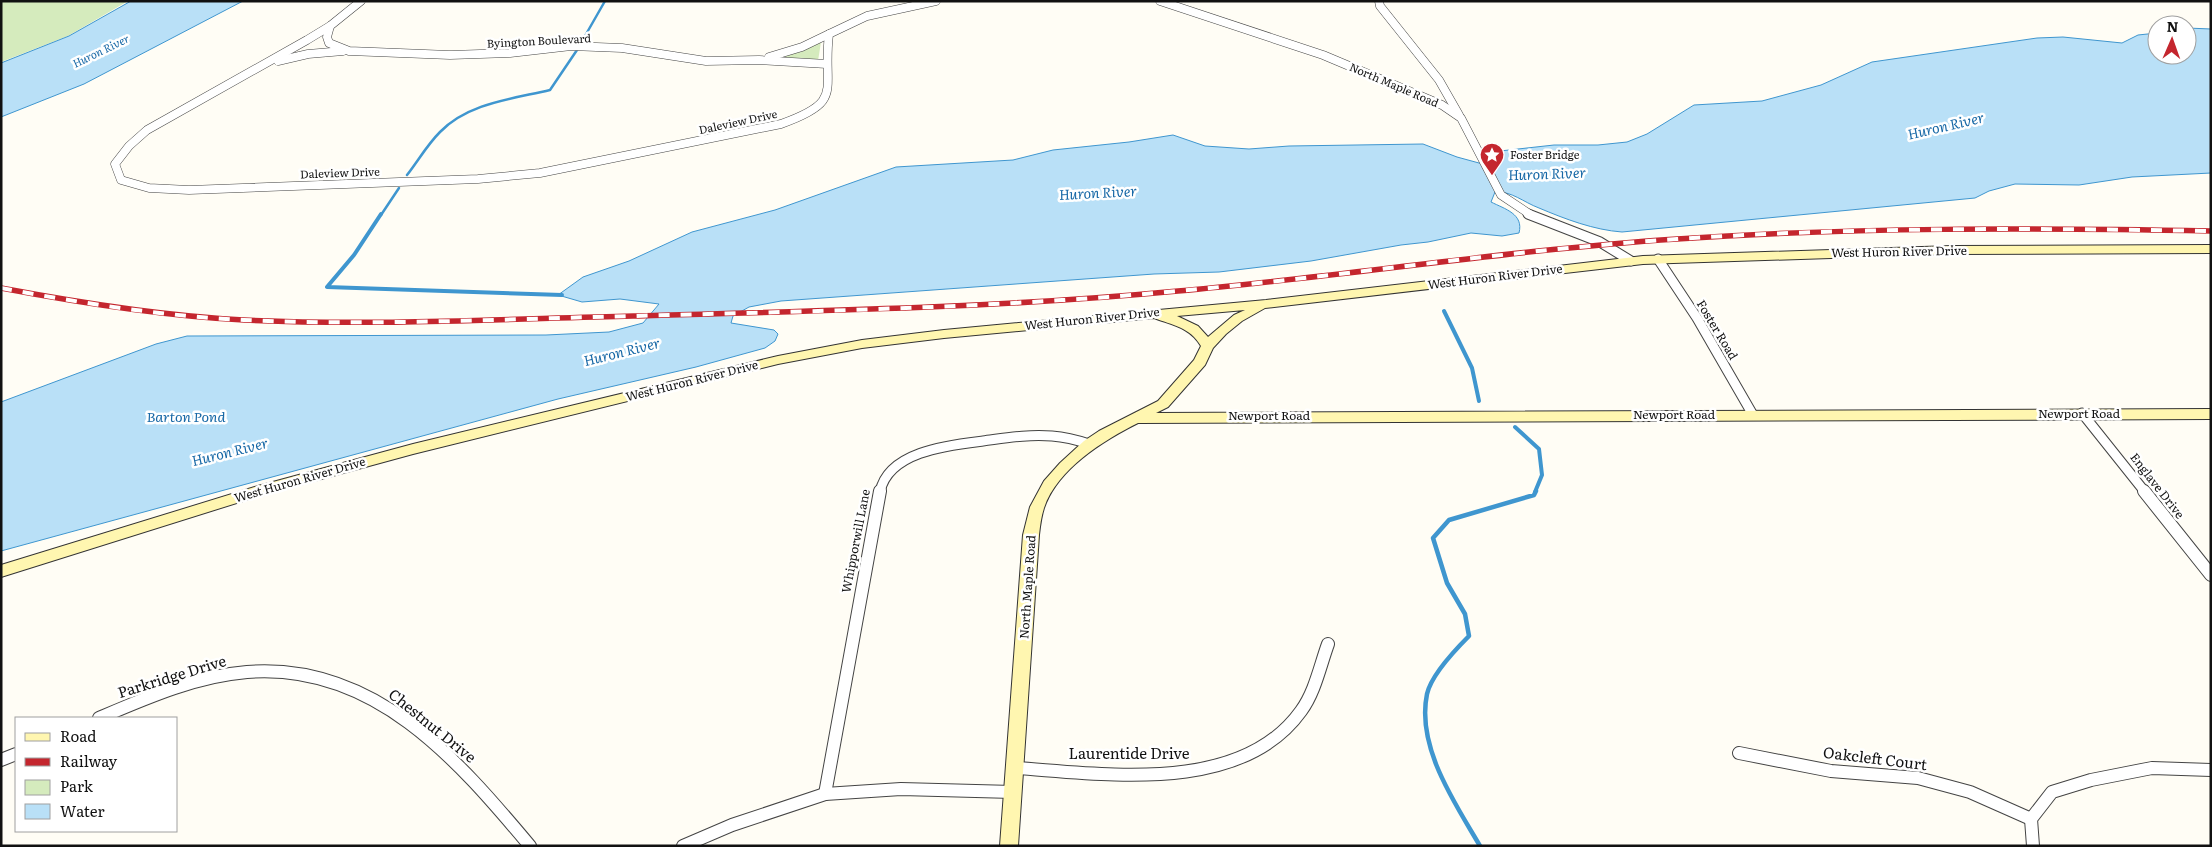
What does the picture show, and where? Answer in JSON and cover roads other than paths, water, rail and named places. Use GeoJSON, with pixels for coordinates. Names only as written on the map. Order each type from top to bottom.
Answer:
{"type":"FeatureCollection","features":[{"type":"Feature","properties":{"kind":"street","name":"Daleview Drive"},"geometry":{"type":"LineString","coordinates":[[361,1],[330,26],[133,140],[124,149],[115,164],[120,180],[150,188],[189,190],[478,179],[540,173],[803,118],[818,108],[828,96],[829,78],[827,64]]}},
{"type":"Feature","properties":{"kind":"street","name":"Byington Boulevard"},"geometry":{"type":"LineString","coordinates":[[759,60],[786,52],[829,34],[846,23],[862,16],[936,1]]}},
{"type":"Feature","properties":{"kind":"street","name":"North Maple Road"},"geometry":{"type":"LineString","coordinates":[[1160,1],[1323,55],[1442,105],[1461,118],[1502,195],[1520,209],[1591,237],[1631,261]]}},
{"type":"Feature","properties":{"kind":"street"},"geometry":{"type":"LineString","coordinates":[[1379,1],[1406,40],[1438,80],[1461,118]]}},
{"type":"Feature","properties":{"kind":"street","name":"Byington Boulevard"},"geometry":{"type":"LineString","coordinates":[[330,26],[327,37],[329,43],[349,51]]}},
{"type":"Feature","properties":{"kind":"street"},"geometry":{"type":"LineString","coordinates":[[827,64],[829,34]]}},
{"type":"Feature","properties":{"kind":"street","name":"Byington Boulevard"},"geometry":{"type":"LineString","coordinates":[[270,62],[308,54],[349,51],[487,54],[571,46],[645,50],[706,60],[759,60],[827,64]]}},
{"type":"Feature","properties":{"kind":"street","name":"West Huron River Drive"},"geometry":{"type":"LineString","coordinates":[[1,571],[267,488],[413,449],[778,360],[862,344],[1144,314],[1266,304],[1658,259],[1952,250],[2211,249]]}},
{"type":"Feature","properties":{"kind":"street","name":"Foster Road"},"geometry":{"type":"LineString","coordinates":[[1658,259],[1697,318],[1753,414]]}},
{"type":"Feature","properties":{"kind":"street","name":"North Maple Road"},"geometry":{"type":"LineString","coordinates":[[1009,846],[1031,534],[1037,507],[1049,485],[1089,444],[1163,404],[1200,362],[1206,346],[1238,318],[1266,304]]}},
{"type":"Feature","properties":{"kind":"street"},"geometry":{"type":"LineString","coordinates":[[1144,314],[1171,318],[1194,328],[1203,338],[1206,346]]}},
{"type":"Feature","properties":{"kind":"street","name":"Englave Drive"},"geometry":{"type":"LineString","coordinates":[[2082,413],[2211,575]]}},
{"type":"Feature","properties":{"kind":"street","name":"Newport Road"},"geometry":{"type":"LineString","coordinates":[[1138,418],[1753,414],[2211,414]]}},
{"type":"Feature","properties":{"kind":"street","name":"Whipporwill Lane"},"geometry":{"type":"LineString","coordinates":[[825,794],[882,481],[899,464],[929,450],[962,443],[1040,434],[1070,437],[1089,444]]}},
{"type":"Feature","properties":{"kind":"street","name":"Laurentide Drive"},"geometry":{"type":"LineString","coordinates":[[1016,768],[1180,772],[1222,765],[1257,752],[1278,736],[1303,709],[1328,644]]}},
{"type":"Feature","properties":{"kind":"street","name":"Parkridge Drive"},"geometry":{"type":"LineString","coordinates":[[102,717],[191,684],[233,674],[250,672],[287,673]]}},
{"type":"Feature","properties":{"kind":"street","name":"Chestnut Drive"},"geometry":{"type":"LineString","coordinates":[[287,673],[317,679],[367,696],[392,710],[461,766],[530,846]]}},
{"type":"Feature","properties":{"kind":"street","name":"Oakcleft Court"},"geometry":{"type":"LineString","coordinates":[[1739,753],[1831,771],[1918,778],[1970,792],[2031,819]]}},
{"type":"Feature","properties":{"kind":"street"},"geometry":{"type":"LineString","coordinates":[[1,760],[15,754]]}},
{"type":"Feature","properties":{"kind":"street"},"geometry":{"type":"LineString","coordinates":[[2033,846],[2031,819],[2052,792],[2091,780],[2152,768],[2211,770]]}},
{"type":"Feature","properties":{"kind":"street"},"geometry":{"type":"LineString","coordinates":[[683,846],[732,825],[825,794],[900,789],[1013,792]]}},
{"type":"Feature","properties":{"kind":"water","name":"Huron River"},"geometry":{"type":"Polygon","coordinates":[[[131,1],[243,1],[84,84],[1,117],[1,63],[69,36],[131,1]]]}},
{"type":"Feature","properties":{"kind":"water","name":"Barton Pond"},"geometry":{"type":"Polygon","coordinates":[[[2197,28],[2211,29],[2211,173],[2132,177],[2079,185],[2015,184],[1989,191],[1975,198],[1622,232],[1580,223],[1539,208],[1507,193],[1495,192],[1491,202],[1516,217],[1520,226],[1519,233],[1502,236],[1471,233],[1311,261],[1219,272],[1154,274],[781,301],[749,307],[733,316],[731,323],[774,330],[778,334],[775,341],[765,348],[696,367],[558,399],[1,551],[1,402],[156,344],[187,336],[546,335],[609,332],[643,323],[659,304],[620,299],[582,302],[558,295],[583,277],[629,261],[692,232],[775,210],[896,167],[1013,160],[1053,150],[1173,135],[1205,146],[1249,149],[1289,146],[1423,144],[1457,157],[1479,163],[1490,163],[1500,151],[1554,145],[1598,145],[1627,142],[1647,134],[1694,105],[1762,101],[1821,85],[1872,62],[2037,38],[2063,37],[2122,43],[2138,35],[2147,34],[2147,65],[2197,65],[2197,28]]]}},
{"type":"Feature","properties":{"kind":"waterway"},"geometry":{"type":"LineString","coordinates":[[581,43],[605,1]]}},
{"type":"Feature","properties":{"kind":"waterway"},"geometry":{"type":"LineString","coordinates":[[407,175],[431,142],[451,122],[477,108],[550,90],[577,50]]}},
{"type":"Feature","properties":{"kind":"waterway"},"geometry":{"type":"LineString","coordinates":[[381,215],[399,188]]}},
{"type":"Feature","properties":{"kind":"waterway"},"geometry":{"type":"LineString","coordinates":[[381,214],[354,255],[327,287],[562,295]]}},
{"type":"Feature","properties":{"kind":"waterway"},"geometry":{"type":"LineString","coordinates":[[1444,311],[1472,368],[1479,401]]}},
{"type":"Feature","properties":{"kind":"waterway"},"geometry":{"type":"LineString","coordinates":[[1515,427],[1539,449],[1542,475],[1535,492]]}},
{"type":"Feature","properties":{"kind":"waterway"},"geometry":{"type":"LineString","coordinates":[[1480,846],[1440,774],[1427,734],[1425,714],[1429,687],[1445,663],[1469,636],[1465,614],[1447,583],[1433,538],[1449,520],[1534,495],[1536,491]]}},
{"type":"Feature","properties":{"kind":"railway"},"geometry":{"type":"LineString","coordinates":[[1,288],[122,308],[213,318],[292,322],[487,320],[974,305],[1110,297],[1241,285],[1552,250],[1744,235],[1944,229],[2211,231]]}},
{"type":"Feature","properties":{"kind":"place","name":"Foster Bridge"},"geometry":{"type":"Point","coordinates":[1492,176]}}]}
